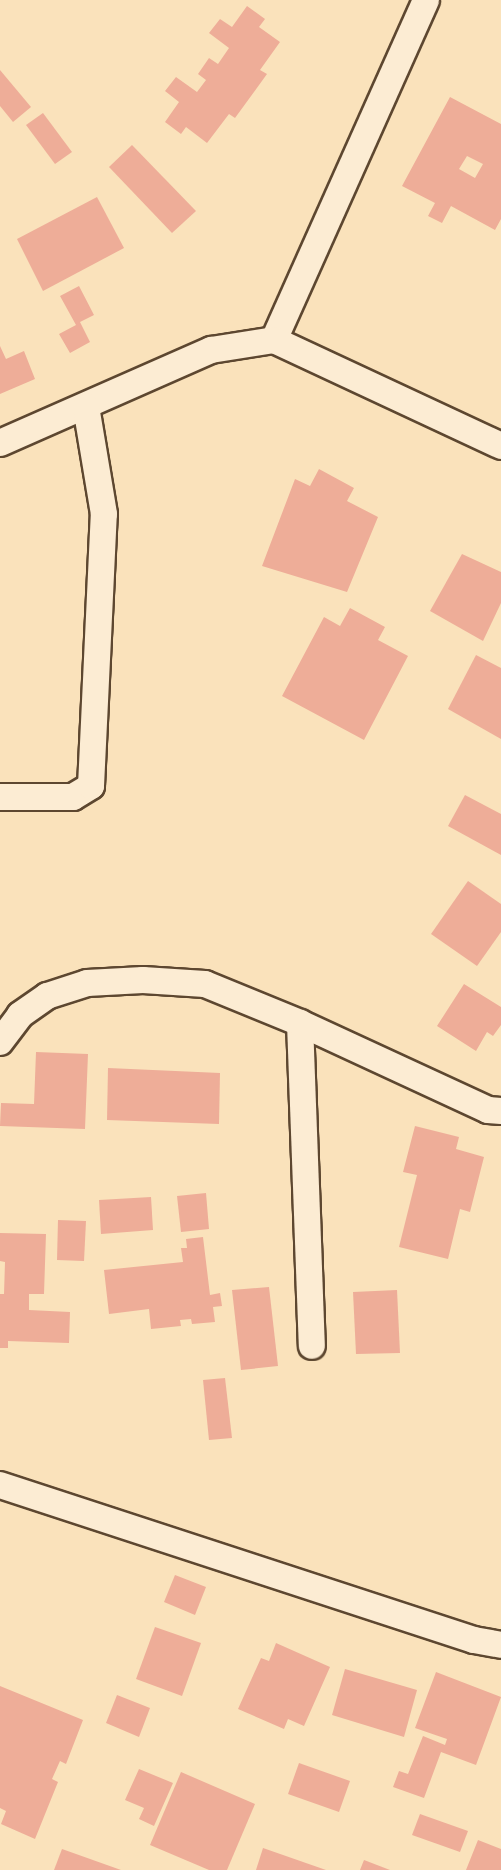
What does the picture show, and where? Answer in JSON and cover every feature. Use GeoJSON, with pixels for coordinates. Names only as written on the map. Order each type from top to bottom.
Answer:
{"type":"FeatureCollection","features":[{"type":"Feature","properties":{"kind":"street"},"geometry":{"type":"LineString","coordinates":[[274,340],[426,0]]}},
{"type":"Feature","properties":{"kind":"street"},"geometry":{"type":"LineString","coordinates":[[0,443],[86,406],[151,374],[211,350],[274,340],[501,446]]}},
{"type":"Feature","properties":{"kind":"street"},"geometry":{"type":"LineString","coordinates":[[0,797],[73,797],[91,786],[104,514],[86,406]]}},
{"type":"Feature","properties":{"kind":"street"},"geometry":{"type":"LineString","coordinates":[[0,1042],[20,1015],[47,996],[87,983],[143,980],[205,984],[300,1023],[489,1110],[501,1110]]}},
{"type":"Feature","properties":{"kind":"street"},"geometry":{"type":"LineString","coordinates":[[300,1023],[312,1346]]}},
{"type":"Feature","properties":{"kind":"street"},"geometry":{"type":"LineString","coordinates":[[0,1485],[474,1640],[501,1645]]}},
{"type":"Feature","properties":{"kind":"building"},"geometry":{"type":"Polygon","coordinates":[[[247,6],[265,19],[259,27],[280,42],[260,70],[267,74],[235,118],[229,114],[207,143],[186,127],[181,134],[165,122],[179,102],[165,91],[176,77],[197,92],[206,80],[198,74],[209,58],[218,64],[229,48],[209,33],[220,19],[232,27],[247,6]]]}},
{"type":"Feature","properties":{"kind":"building"},"geometry":{"type":"Polygon","coordinates":[[[0,70],[31,107],[13,122],[0,106],[0,70]]]}},
{"type":"Feature","properties":{"kind":"building"},"geometry":{"type":"Polygon","coordinates":[[[450,97],[501,124],[501,219],[495,230],[451,206],[442,223],[428,216],[435,203],[402,186],[450,97]],[[467,156],[459,169],[475,178],[483,164],[467,156]]]}},
{"type":"Feature","properties":{"kind":"building"},"geometry":{"type":"Polygon","coordinates":[[[43,113],[72,152],[55,164],[26,125],[43,113]]]}},
{"type":"Feature","properties":{"kind":"building"},"geometry":{"type":"Polygon","coordinates":[[[132,145],[196,211],[172,233],[109,167],[132,145]]]}},
{"type":"Feature","properties":{"kind":"building"},"geometry":{"type":"Polygon","coordinates":[[[97,197],[124,248],[43,291],[17,239],[97,197]]]}},
{"type":"Feature","properties":{"kind":"building"},"geometry":{"type":"Polygon","coordinates":[[[79,286],[94,315],[80,322],[90,342],[70,353],[59,334],[76,325],[60,296],[79,286]]]}},
{"type":"Feature","properties":{"kind":"building"},"geometry":{"type":"Polygon","coordinates":[[[0,346],[6,359],[24,351],[35,379],[0,394],[0,346]]]}},
{"type":"Feature","properties":{"kind":"building"},"geometry":{"type":"Polygon","coordinates":[[[319,469],[354,488],[347,501],[378,517],[347,592],[262,566],[295,479],[310,486],[319,469]]]}},
{"type":"Feature","properties":{"kind":"building"},"geometry":{"type":"Polygon","coordinates":[[[462,554],[501,572],[501,603],[483,641],[430,611],[462,554]]]}},
{"type":"Feature","properties":{"kind":"building"},"geometry":{"type":"Polygon","coordinates":[[[350,608],[385,627],[378,640],[408,656],[364,740],[282,696],[324,617],[340,626],[350,608]]]}},
{"type":"Feature","properties":{"kind":"building"},"geometry":{"type":"Polygon","coordinates":[[[476,655],[501,668],[501,739],[448,709],[476,655]]]}},
{"type":"Feature","properties":{"kind":"building"},"geometry":{"type":"Polygon","coordinates":[[[465,795],[501,814],[501,855],[448,826],[465,795]]]}},
{"type":"Feature","properties":{"kind":"building"},"geometry":{"type":"Polygon","coordinates":[[[468,881],[501,904],[501,932],[477,966],[431,934],[468,881]]]}},
{"type":"Feature","properties":{"kind":"building"},"geometry":{"type":"Polygon","coordinates":[[[464,984],[501,1007],[501,1025],[493,1036],[487,1032],[476,1051],[437,1026],[464,984]]]}},
{"type":"Feature","properties":{"kind":"building"},"geometry":{"type":"Polygon","coordinates":[[[36,1052],[88,1054],[85,1129],[0,1126],[1,1103],[34,1104],[36,1052]]]}},
{"type":"Feature","properties":{"kind":"building"},"geometry":{"type":"Polygon","coordinates":[[[108,1068],[220,1073],[219,1124],[107,1120],[108,1068]]]}},
{"type":"Feature","properties":{"kind":"building"},"geometry":{"type":"Polygon","coordinates":[[[415,1126],[459,1137],[456,1149],[484,1157],[470,1212],[460,1209],[448,1259],[399,1247],[417,1175],[403,1172],[415,1126]]]}},
{"type":"Feature","properties":{"kind":"building"},"geometry":{"type":"Polygon","coordinates":[[[206,1193],[209,1229],[181,1232],[177,1196],[206,1193]]]}},
{"type":"Feature","properties":{"kind":"building"},"geometry":{"type":"Polygon","coordinates":[[[151,1197],[153,1230],[101,1234],[99,1200],[151,1197]]]}},
{"type":"Feature","properties":{"kind":"building"},"geometry":{"type":"Polygon","coordinates":[[[58,1220],[86,1221],[84,1261],[57,1260],[58,1220]]]}},
{"type":"Feature","properties":{"kind":"building"},"geometry":{"type":"Polygon","coordinates":[[[0,1233],[46,1234],[44,1294],[29,1294],[29,1310],[70,1312],[69,1343],[8,1341],[8,1348],[0,1348],[0,1294],[4,1294],[5,1262],[0,1261],[0,1233]]]}},
{"type":"Feature","properties":{"kind":"building"},"geometry":{"type":"Polygon","coordinates":[[[203,1237],[210,1295],[220,1293],[222,1306],[213,1307],[215,1322],[192,1324],[191,1319],[180,1320],[181,1326],[151,1329],[149,1309],[109,1314],[104,1270],[183,1262],[181,1248],[187,1248],[186,1239],[203,1237]]]}},
{"type":"Feature","properties":{"kind":"building"},"geometry":{"type":"Polygon","coordinates":[[[269,1287],[278,1366],[241,1370],[232,1290],[269,1287]]]}},
{"type":"Feature","properties":{"kind":"building"},"geometry":{"type":"Polygon","coordinates":[[[397,1290],[400,1353],[356,1354],[353,1292],[397,1290]]]}},
{"type":"Feature","properties":{"kind":"building"},"geometry":{"type":"Polygon","coordinates":[[[225,1378],[232,1438],[209,1440],[203,1380],[225,1378]]]}},
{"type":"Feature","properties":{"kind":"building"},"geometry":{"type":"Polygon","coordinates":[[[175,1575],[206,1587],[195,1615],[164,1602],[175,1575]]]}},
{"type":"Feature","properties":{"kind":"building"},"geometry":{"type":"Polygon","coordinates":[[[155,1627],[201,1643],[182,1696],[136,1679],[155,1627]]]}},
{"type":"Feature","properties":{"kind":"building"},"geometry":{"type":"Polygon","coordinates":[[[276,1643],[330,1667],[304,1726],[288,1719],[284,1729],[238,1709],[261,1658],[269,1661],[276,1643]]]}},
{"type":"Feature","properties":{"kind":"building"},"geometry":{"type":"Polygon","coordinates":[[[345,1669],[417,1690],[404,1737],[332,1715],[345,1669]]]}},
{"type":"Feature","properties":{"kind":"building"},"geometry":{"type":"Polygon","coordinates":[[[436,1672],[501,1697],[476,1765],[441,1752],[424,1798],[393,1787],[399,1771],[408,1774],[423,1736],[445,1745],[447,1739],[415,1728],[436,1672]]]}},
{"type":"Feature","properties":{"kind":"building"},"geometry":{"type":"Polygon","coordinates":[[[0,1686],[83,1720],[66,1764],[60,1761],[52,1779],[58,1782],[35,1839],[1,1824],[6,1811],[0,1808],[0,1686]]]}},
{"type":"Feature","properties":{"kind":"building"},"geometry":{"type":"Polygon","coordinates":[[[117,1695],[150,1708],[139,1737],[106,1723],[117,1695]]]}},
{"type":"Feature","properties":{"kind":"building"},"geometry":{"type":"Polygon","coordinates":[[[299,1763],[350,1781],[339,1812],[288,1794],[299,1763]]]}},
{"type":"Feature","properties":{"kind":"building"},"geometry":{"type":"Polygon","coordinates":[[[139,1769],[173,1783],[154,1826],[139,1819],[144,1808],[125,1800],[139,1769]]]}},
{"type":"Feature","properties":{"kind":"building"},"geometry":{"type":"Polygon","coordinates":[[[181,1772],[255,1804],[227,1870],[209,1870],[150,1845],[181,1772]]]}},
{"type":"Feature","properties":{"kind":"building"},"geometry":{"type":"Polygon","coordinates":[[[420,1814],[468,1831],[460,1852],[412,1835],[420,1814]]]}},
{"type":"Feature","properties":{"kind":"building"},"geometry":{"type":"Polygon","coordinates":[[[478,1840],[501,1849],[501,1870],[466,1870],[478,1840]]]}},
{"type":"Feature","properties":{"kind":"building"},"geometry":{"type":"Polygon","coordinates":[[[263,1848],[326,1870],[256,1870],[263,1848]]]}},
{"type":"Feature","properties":{"kind":"building"},"geometry":{"type":"Polygon","coordinates":[[[62,1849],[121,1870],[54,1870],[62,1849]]]}},
{"type":"Feature","properties":{"kind":"building"},"geometry":{"type":"Polygon","coordinates":[[[364,1860],[390,1870],[360,1870],[364,1860]]]}}]}
